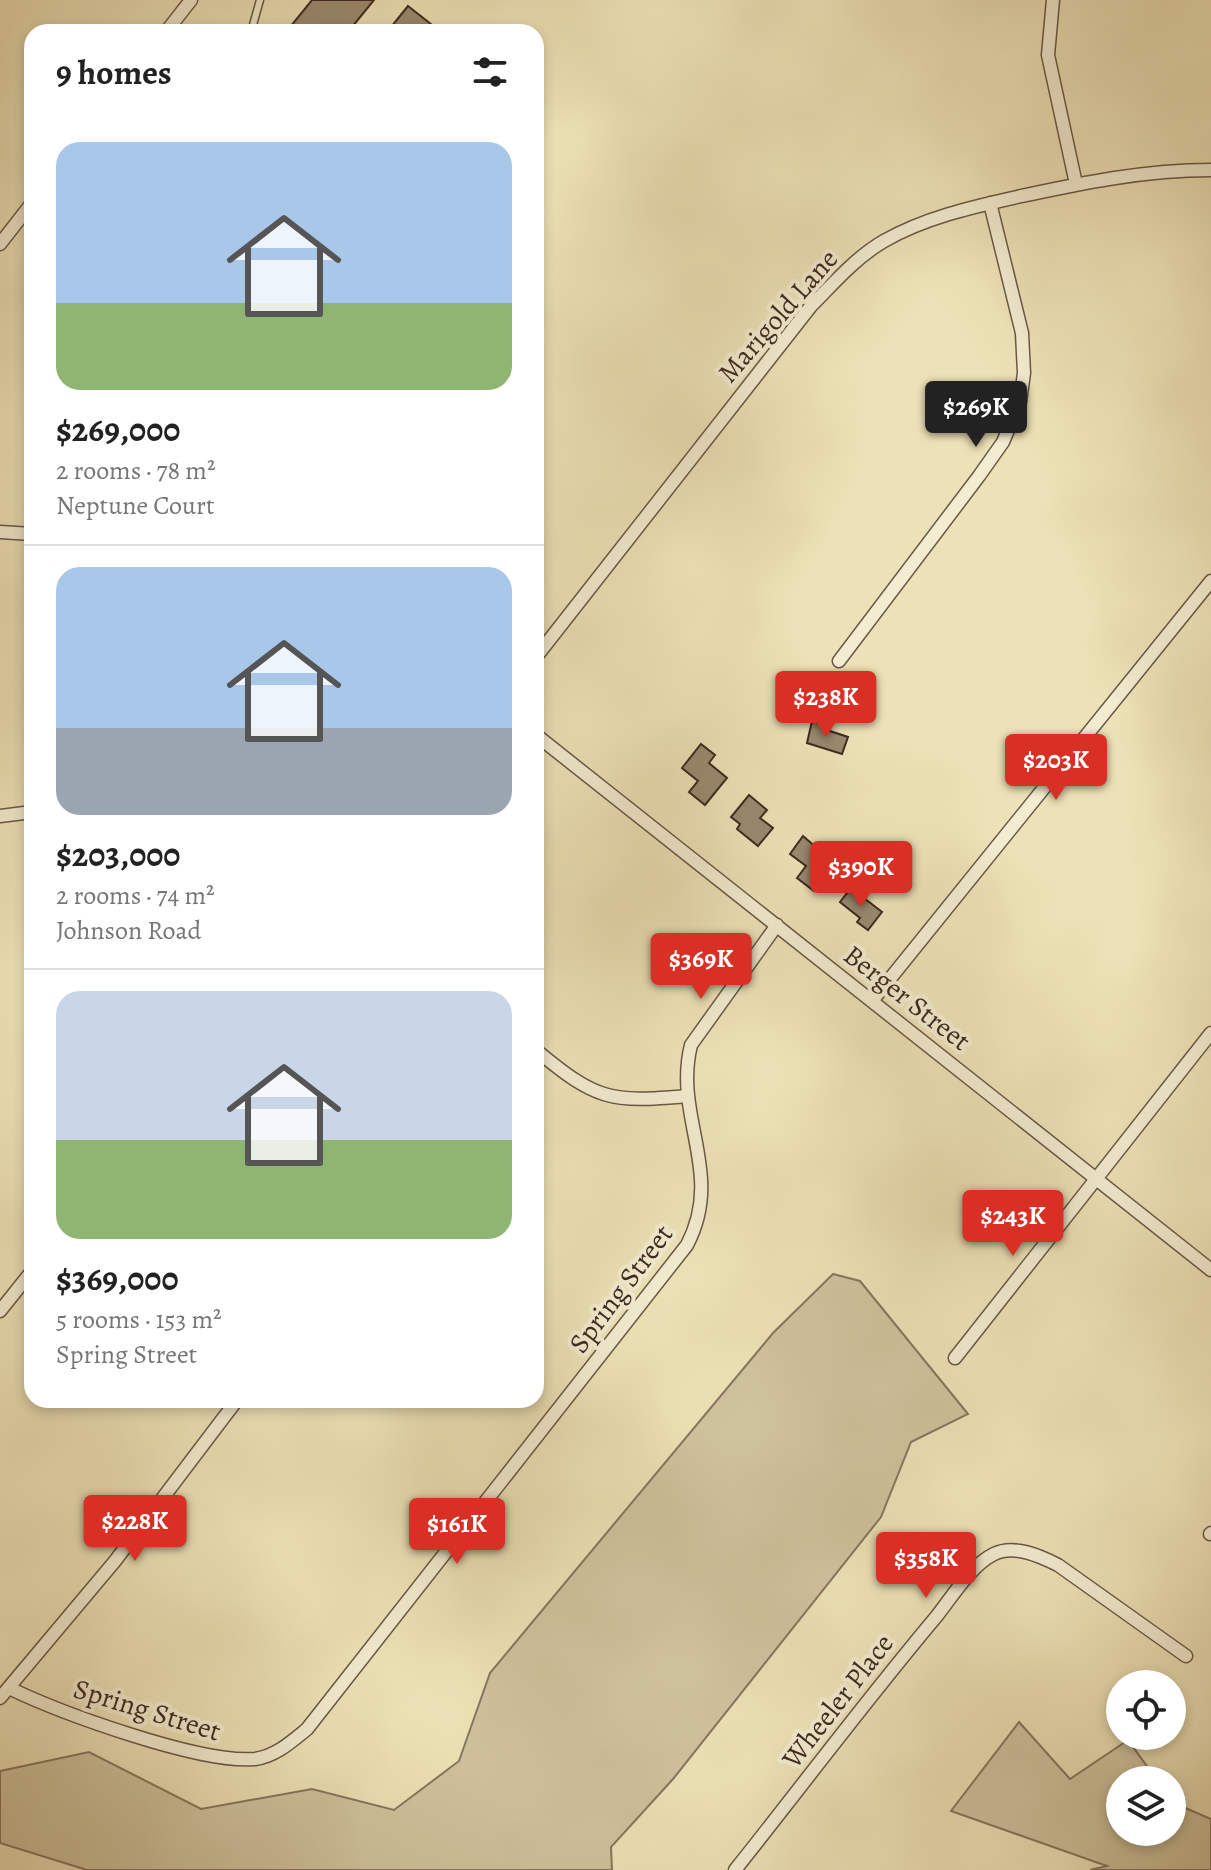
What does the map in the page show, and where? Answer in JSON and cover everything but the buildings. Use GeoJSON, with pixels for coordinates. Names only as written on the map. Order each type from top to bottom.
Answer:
{"type":"FeatureCollection","features":[{"type":"Feature","properties":{"kind":"street"},"geometry":{"type":"LineString","coordinates":[[172,24],[191,0]]}},
{"type":"Feature","properties":{"kind":"street"},"geometry":{"type":"LineString","coordinates":[[1053,0],[1048,24],[1048,55],[1076,184]]}},
{"type":"Feature","properties":{"kind":"street","name":"Marigold Lane"},"geometry":{"type":"LineString","coordinates":[[544,647],[811,306],[855,262],[882,242],[916,225],[990,203],[1076,184],[1129,173],[1211,170]]}},
{"type":"Feature","properties":{"kind":"street"},"geometry":{"type":"LineString","coordinates":[[839,661],[1003,442],[1020,402],[1024,373],[1022,333],[990,203]]}},
{"type":"Feature","properties":{"kind":"street"},"geometry":{"type":"LineString","coordinates":[[0,244],[24,213]]}},
{"type":"Feature","properties":{"kind":"street"},"geometry":{"type":"LineString","coordinates":[[0,532],[24,534]]}},
{"type":"Feature","properties":{"kind":"street"},"geometry":{"type":"LineString","coordinates":[[872,1001],[1211,581]]}},
{"type":"Feature","properties":{"kind":"street","name":"Berger Street"},"geometry":{"type":"LineString","coordinates":[[544,741],[1211,1270]]}},
{"type":"Feature","properties":{"kind":"street"},"geometry":{"type":"LineString","coordinates":[[0,816],[24,813]]}},
{"type":"Feature","properties":{"kind":"street","name":"Spring Street"},"geometry":{"type":"LineString","coordinates":[[4,1693],[32,1699],[164,1744],[224,1759],[257,1759],[283,1749],[307,1729],[687,1245],[700,1212],[703,1173],[687,1096],[686,1067],[691,1045],[777,925]]}},
{"type":"Feature","properties":{"kind":"street"},"geometry":{"type":"LineString","coordinates":[[955,1358],[1211,1033]]}},
{"type":"Feature","properties":{"kind":"street"},"geometry":{"type":"LineString","coordinates":[[544,1057],[572,1080],[607,1098],[645,1100],[687,1096]]}},
{"type":"Feature","properties":{"kind":"street"},"geometry":{"type":"LineString","coordinates":[[0,1311],[24,1281]]}},
{"type":"Feature","properties":{"kind":"street"},"geometry":{"type":"LineString","coordinates":[[4,1693],[115,1561],[164,1491],[231,1408]]}},
{"type":"Feature","properties":{"kind":"street","name":"Wheeler Place"},"geometry":{"type":"LineString","coordinates":[[735,1870],[905,1654],[967,1580],[995,1553],[1026,1553],[1058,1565],[1186,1656]]}},
{"type":"Feature","properties":{"kind":"lane"},"geometry":{"type":"LineString","coordinates":[[253,24],[260,0]]}},
{"type":"Feature","properties":{"kind":"shaded area"},"geometry":{"type":"Polygon","coordinates":[[[833,1274],[860,1281],[968,1414],[911,1442],[881,1517],[673,1779],[611,1847],[612,1870],[87,1870],[0,1843],[0,1771],[89,1752],[201,1809],[312,1789],[394,1810],[459,1761],[490,1673],[773,1333],[833,1274]]]}},
{"type":"Feature","properties":{"kind":"shaded area"},"geometry":{"type":"Polygon","coordinates":[[[1019,1722],[1070,1779],[1113,1750],[1135,1750],[1147,1766],[1106,1766],[1106,1846],[1186,1846],[1186,1808],[1211,1819],[1211,1870],[1090,1870],[1107,1866],[951,1811],[1019,1722]]]}}]}
